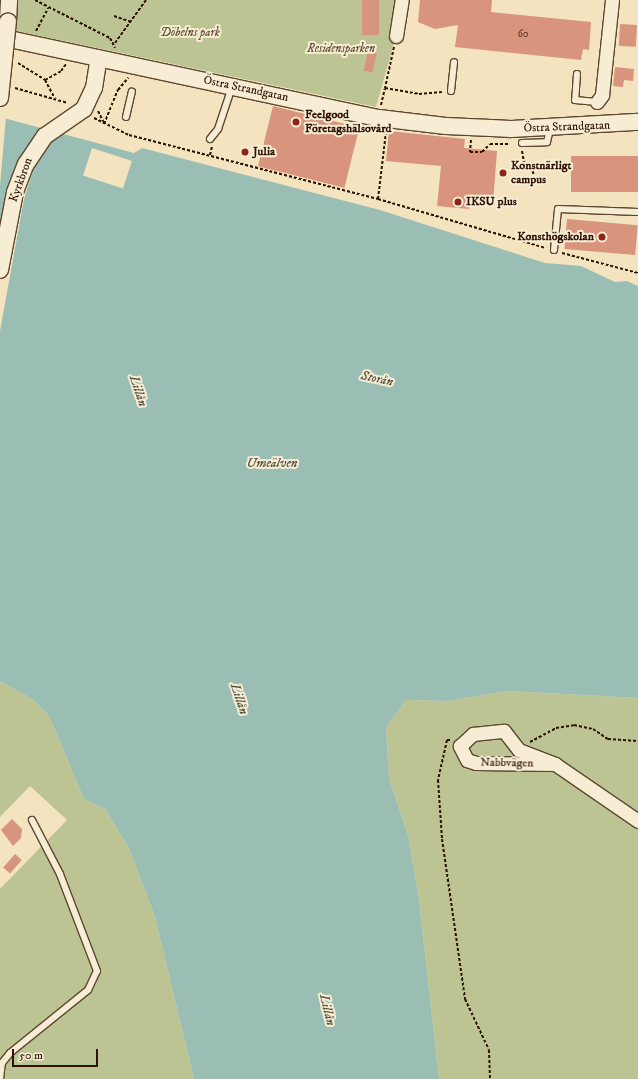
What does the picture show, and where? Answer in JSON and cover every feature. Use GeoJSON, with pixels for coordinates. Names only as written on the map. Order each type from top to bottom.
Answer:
{"type":"FeatureCollection","features":[{"type":"Feature","properties":{"kind":"street"},"geometry":{"type":"LineString","coordinates":[[3,92],[9,0]]}},
{"type":"Feature","properties":{"kind":"street"},"geometry":{"type":"LineString","coordinates":[[396,36],[402,0]]}},
{"type":"Feature","properties":{"kind":"street"},"geometry":{"type":"LineString","coordinates":[[596,102],[602,95],[612,0]]}},
{"type":"Feature","properties":{"kind":"street","name":"Östra Strandgatan"},"geometry":{"type":"LineString","coordinates":[[0,37],[106,56],[379,118],[446,126],[550,129],[638,122]]}},
{"type":"Feature","properties":{"kind":"street"},"geometry":{"type":"LineString","coordinates":[[81,111],[94,88],[106,56]]}},
{"type":"Feature","properties":{"kind":"street","name":"Kyrkbron"},"geometry":{"type":"LineString","coordinates":[[0,270],[15,192],[26,164],[45,136],[81,111]]}},
{"type":"Feature","properties":{"kind":"street","name":"Nabbvägen"},"geometry":{"type":"LineString","coordinates":[[555,764],[476,763],[464,755],[460,746],[463,739],[488,731],[504,731],[519,750],[555,764],[638,821]]}},
{"type":"Feature","properties":{"kind":"lane"},"geometry":{"type":"LineString","coordinates":[[451,91],[454,62]]}},
{"type":"Feature","properties":{"kind":"lane"},"geometry":{"type":"LineString","coordinates":[[577,74],[575,100],[596,102]]}},
{"type":"Feature","properties":{"kind":"lane"},"geometry":{"type":"LineString","coordinates":[[210,139],[218,129],[233,86]]}},
{"type":"Feature","properties":{"kind":"lane"},"geometry":{"type":"LineString","coordinates":[[126,117],[132,92]]}},
{"type":"Feature","properties":{"kind":"lane"},"geometry":{"type":"LineString","coordinates":[[522,143],[547,142],[550,129]]}},
{"type":"Feature","properties":{"kind":"lane"},"geometry":{"type":"LineString","coordinates":[[554,250],[558,209],[638,212]]}},
{"type":"Feature","properties":{"kind":"lane"},"geometry":{"type":"LineString","coordinates":[[0,1079],[2,1063],[10,1053],[88,990],[97,971],[60,874],[32,820]]}},
{"type":"Feature","properties":{"kind":"path"},"geometry":{"type":"LineString","coordinates":[[35,0],[114,43]]}},
{"type":"Feature","properties":{"kind":"path"},"geometry":{"type":"LineString","coordinates":[[106,56],[146,0]]}},
{"type":"Feature","properties":{"kind":"path"},"geometry":{"type":"LineString","coordinates":[[32,39],[48,8]]}},
{"type":"Feature","properties":{"kind":"path"},"geometry":{"type":"LineString","coordinates":[[114,16],[131,22]]}},
{"type":"Feature","properties":{"kind":"path"},"geometry":{"type":"LineString","coordinates":[[396,36],[385,88],[419,94],[451,91]]}},
{"type":"Feature","properties":{"kind":"path"},"geometry":{"type":"LineString","coordinates":[[15,62],[34,70],[45,80],[55,99]]}},
{"type":"Feature","properties":{"kind":"path"},"geometry":{"type":"LineString","coordinates":[[104,124],[118,90],[131,75]]}},
{"type":"Feature","properties":{"kind":"path"},"geometry":{"type":"LineString","coordinates":[[3,92],[55,99],[129,135],[378,199],[638,273]]}},
{"type":"Feature","properties":{"kind":"path"},"geometry":{"type":"LineString","coordinates":[[378,199],[387,127]]}},
{"type":"Feature","properties":{"kind":"path"},"geometry":{"type":"LineString","coordinates":[[470,148],[470,152],[482,152],[490,144],[522,143]]}},
{"type":"Feature","properties":{"kind":"path"},"geometry":{"type":"LineString","coordinates":[[523,157],[533,171],[534,185]]}},
{"type":"Feature","properties":{"kind":"path"},"geometry":{"type":"LineString","coordinates":[[519,750],[556,728],[574,726],[593,728],[608,739],[638,741]]}},
{"type":"Feature","properties":{"kind":"path"},"geometry":{"type":"LineString","coordinates":[[463,739],[447,740],[439,773],[442,839],[465,999],[489,1050],[490,1079]]}},
{"type":"Feature","properties":{"kind":"green space"},"geometry":{"type":"Polygon","coordinates":[[[14,0],[402,0],[396,36],[376,107],[13,30],[14,0]]]}},
{"type":"Feature","properties":{"kind":"green space"},"geometry":{"type":"Polygon","coordinates":[[[0,681],[32,699],[49,716],[84,799],[105,809],[129,848],[155,917],[194,1079],[0,1079],[0,889],[67,820],[30,786],[0,817],[0,681]]]}},
{"type":"Feature","properties":{"kind":"green space"},"geometry":{"type":"Polygon","coordinates":[[[507,691],[638,698],[638,1079],[439,1079],[419,900],[408,835],[389,778],[386,727],[406,700],[448,701],[507,691]]]}},
{"type":"Feature","properties":{"kind":"water","name":"Umeälven"},"geometry":{"type":"Polygon","coordinates":[[[0,117],[134,153],[142,148],[380,210],[545,263],[581,266],[615,282],[627,281],[638,286],[638,698],[507,691],[448,701],[406,700],[386,727],[389,778],[408,835],[419,900],[439,1079],[194,1079],[155,917],[129,848],[105,809],[84,799],[49,716],[32,699],[0,681],[0,117]]]}},
{"type":"Feature","properties":{"kind":"pier"},"geometry":{"type":"Polygon","coordinates":[[[0,115],[6,116],[0,186],[0,115]]]}},
{"type":"Feature","properties":{"kind":"pier"},"geometry":{"type":"Polygon","coordinates":[[[52,138],[36,161],[24,199],[0,331],[0,256],[15,188],[52,138]]]}},
{"type":"Feature","properties":{"kind":"pier"},"geometry":{"type":"Polygon","coordinates":[[[92,148],[132,161],[123,189],[83,176],[92,148]]]}},
{"type":"Feature","properties":{"kind":"building"},"geometry":{"type":"Polygon","coordinates":[[[362,0],[379,0],[379,35],[362,35],[362,0]]]}},
{"type":"Feature","properties":{"kind":"building"},"geometry":{"type":"Polygon","coordinates":[[[420,0],[492,0],[491,12],[591,22],[589,50],[583,49],[581,60],[455,47],[458,25],[435,29],[418,22],[420,0]]]}},
{"type":"Feature","properties":{"kind":"building"},"geometry":{"type":"Polygon","coordinates":[[[620,24],[637,25],[636,47],[619,46],[620,24]]]}},
{"type":"Feature","properties":{"kind":"building"},"geometry":{"type":"Polygon","coordinates":[[[368,51],[377,53],[372,73],[364,70],[368,51]]]}},
{"type":"Feature","properties":{"kind":"building"},"geometry":{"type":"Polygon","coordinates":[[[615,67],[634,69],[633,81],[624,80],[623,87],[613,86],[615,67]]]}},
{"type":"Feature","properties":{"kind":"building"},"geometry":{"type":"Polygon","coordinates":[[[273,106],[359,128],[344,188],[258,166],[273,106]]]}},
{"type":"Feature","properties":{"kind":"building"},"geometry":{"type":"Polygon","coordinates":[[[389,131],[465,139],[464,148],[497,151],[493,203],[470,201],[469,209],[437,206],[441,166],[386,161],[389,131]]]}},
{"type":"Feature","properties":{"kind":"building"},"geometry":{"type":"Polygon","coordinates":[[[571,156],[638,156],[638,192],[571,192],[571,156]]]}},
{"type":"Feature","properties":{"kind":"building","name":"Konsthögskolan"},"geometry":{"type":"Polygon","coordinates":[[[567,219],[638,225],[635,255],[564,249],[567,219]]]}},
{"type":"Feature","properties":{"kind":"building"},"geometry":{"type":"Polygon","coordinates":[[[12,819],[22,829],[21,838],[13,846],[1,830],[12,819]]]}},
{"type":"Feature","properties":{"kind":"building"},"geometry":{"type":"Polygon","coordinates":[[[15,854],[22,860],[10,873],[3,868],[15,854]]]}},
{"type":"Feature","properties":{"kind":"place","name":"Feelgood Företagshälsovård"},"geometry":{"type":"Point","coordinates":[296,122]}},
{"type":"Feature","properties":{"kind":"place","name":"Julia"},"geometry":{"type":"Point","coordinates":[245,152]}},
{"type":"Feature","properties":{"kind":"place","name":"Konstnärligt campus"},"geometry":{"type":"Point","coordinates":[503,173]}},
{"type":"Feature","properties":{"kind":"place","name":"IKSU plus"},"geometry":{"type":"Point","coordinates":[458,202]}},
{"type":"Feature","properties":{"kind":"place","name":"Konsthögskolan"},"geometry":{"type":"Point","coordinates":[602,237]}},
{"type":"Feature","properties":{"kind":"park label","name":"Döbelns park"},"geometry":{"type":"Point","coordinates":[190,33]}},
{"type":"Feature","properties":{"kind":"park label","name":"Residensparken"},"geometry":{"type":"Point","coordinates":[341,49]}},
{"type":"Feature","properties":{"kind":"water label","name":"Storån"},"geometry":{"type":"Point","coordinates":[377,379]}},
{"type":"Feature","properties":{"kind":"water label","name":"Lillån"},"geometry":{"type":"Point","coordinates":[138,391]}},
{"type":"Feature","properties":{"kind":"water label","name":"Lillån"},"geometry":{"type":"Point","coordinates":[239,699]}},
{"type":"Feature","properties":{"kind":"water label","name":"Lillån"},"geometry":{"type":"Point","coordinates":[327,1010]}}]}
